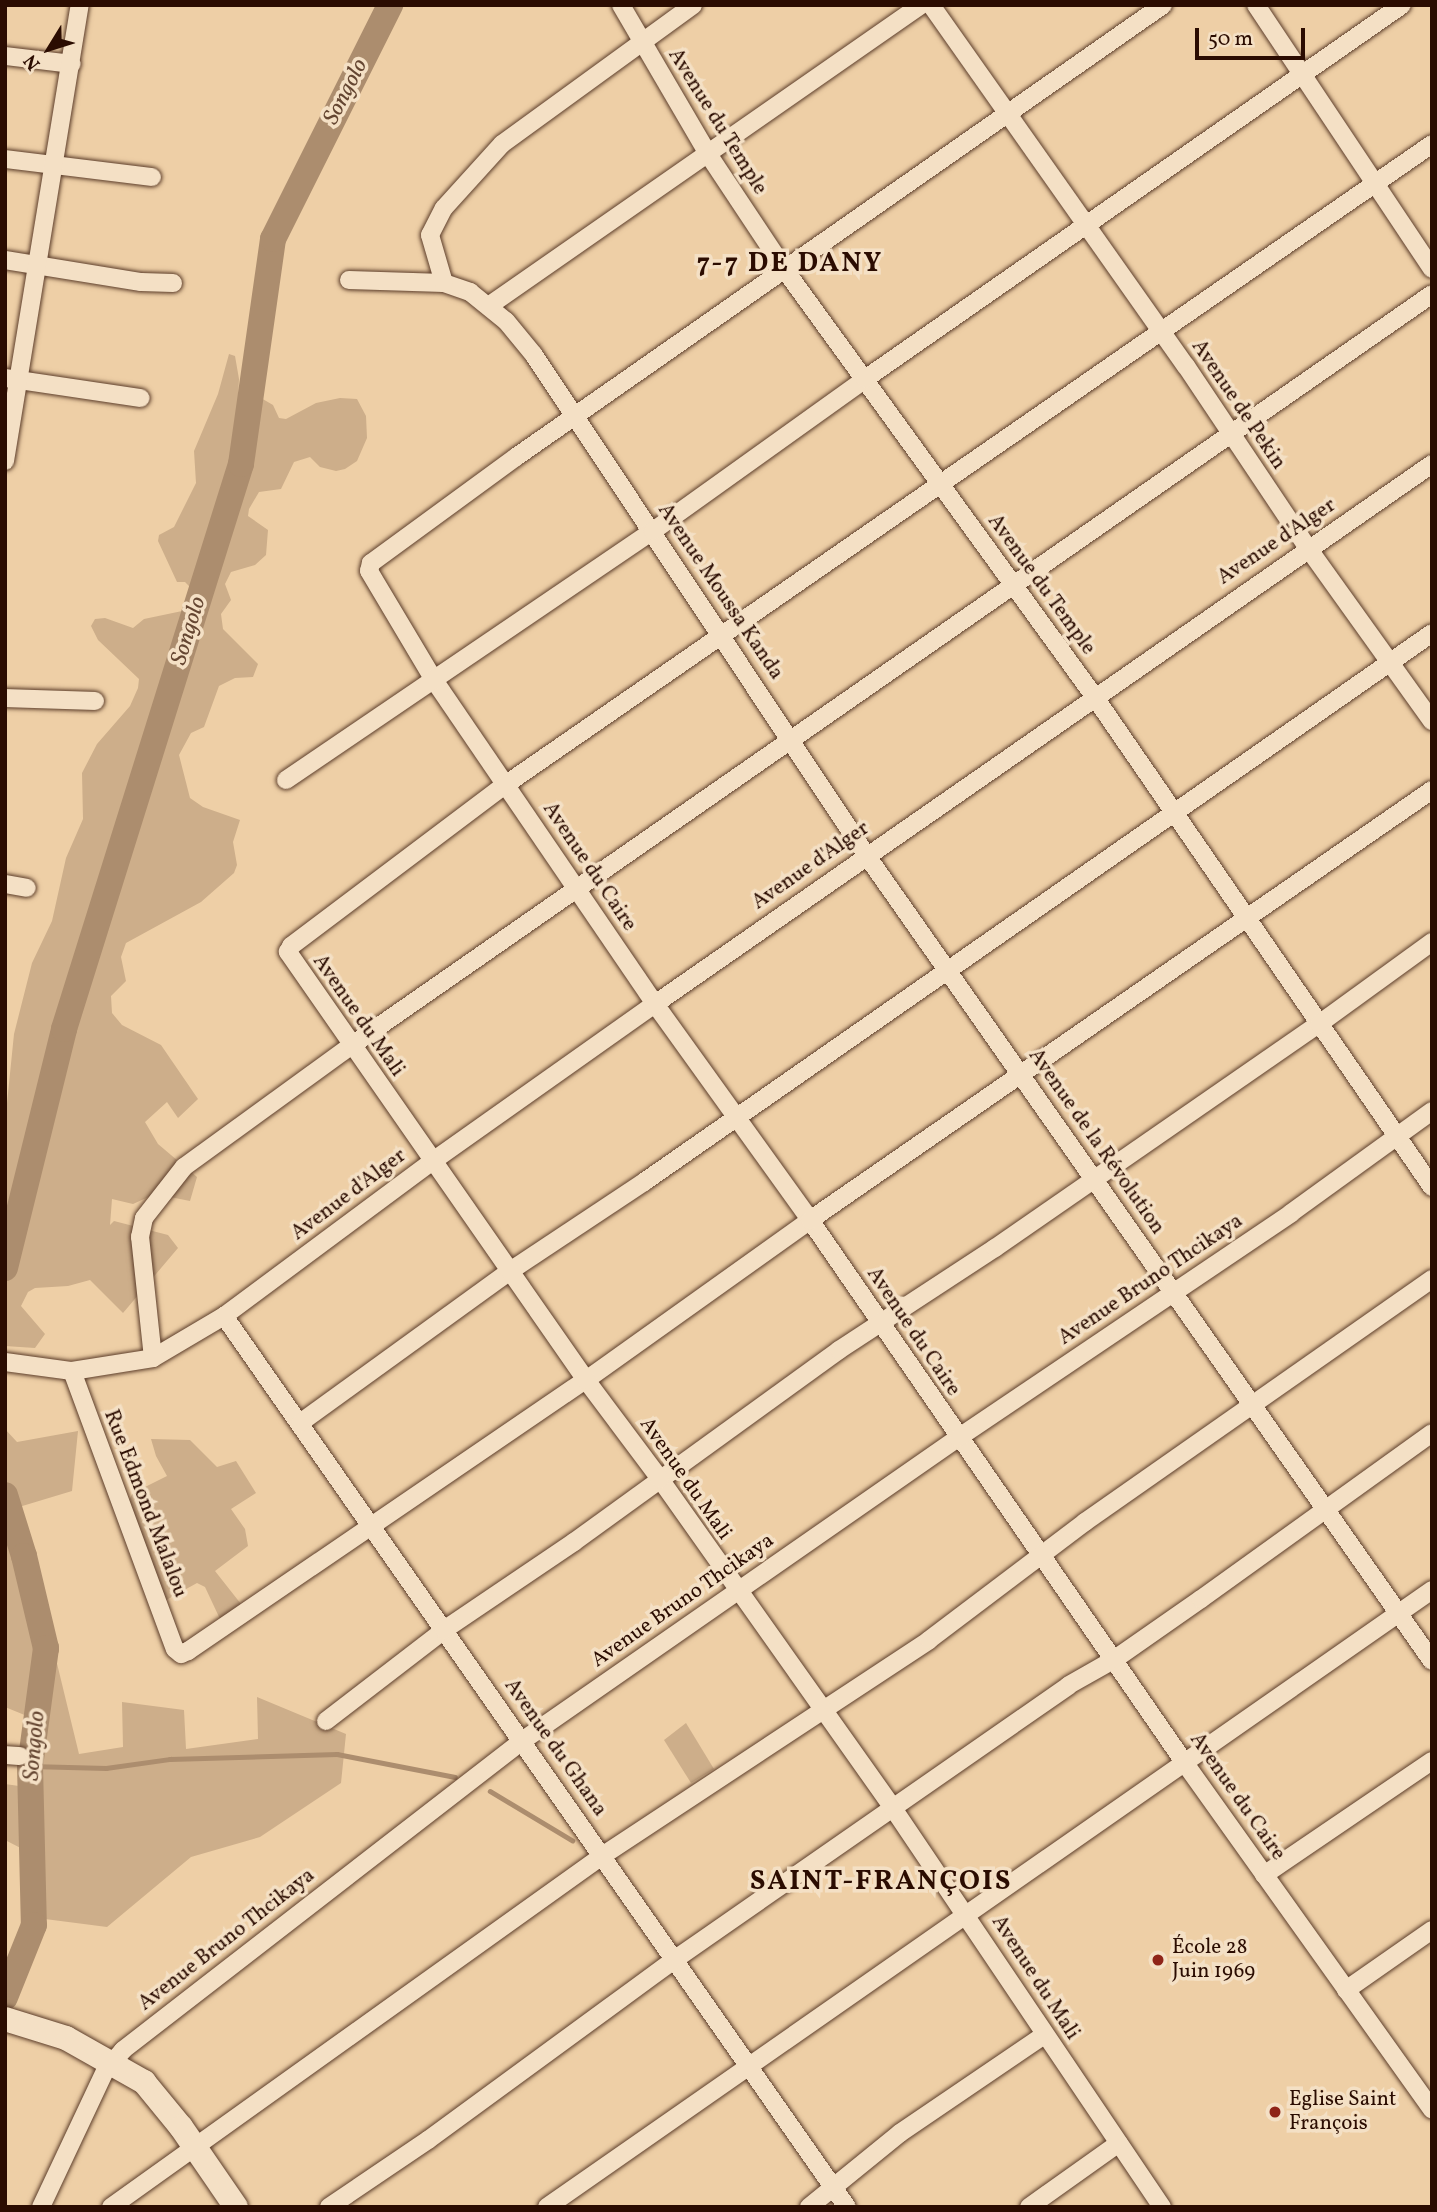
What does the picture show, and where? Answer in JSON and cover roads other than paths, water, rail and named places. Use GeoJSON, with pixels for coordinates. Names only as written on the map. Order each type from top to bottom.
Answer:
{"type":"FeatureCollection","features":[{"type":"Feature","properties":{"kind":"street"},"geometry":{"type":"LineString","coordinates":[[5,461],[13,379],[37,264],[80,5]]}},
{"type":"Feature","properties":{"kind":"street","name":"Avenue du Temple"},"geometry":{"type":"LineString","coordinates":[[621,5],[708,154],[786,270],[940,482],[1012,587],[1094,696],[1432,1187]]}},
{"type":"Feature","properties":{"kind":"street"},"geometry":{"type":"LineString","coordinates":[[443,283],[430,235],[444,208],[502,144],[693,5]]}},
{"type":"Feature","properties":{"kind":"street"},"geometry":{"type":"LineString","coordinates":[[349,280],[443,283],[470,292],[490,305],[921,5]]}},
{"type":"Feature","properties":{"kind":"street","name":"Avenue de Pekin"},"geometry":{"type":"LineString","coordinates":[[932,5],[1160,330],[1308,548],[1432,721]]}},
{"type":"Feature","properties":{"kind":"street"},"geometry":{"type":"LineString","coordinates":[[576,418],[1163,5]]}},
{"type":"Feature","properties":{"kind":"street"},"geometry":{"type":"LineString","coordinates":[[1255,5],[1432,269]]}},
{"type":"Feature","properties":{"kind":"street"},"geometry":{"type":"LineString","coordinates":[[286,780],[653,531],[865,379],[1402,5]]}},
{"type":"Feature","properties":{"kind":"street"},"geometry":{"type":"LineString","coordinates":[[5,55],[72,64]]}},
{"type":"Feature","properties":{"kind":"street"},"geometry":{"type":"LineString","coordinates":[[505,785],[1432,144]]}},
{"type":"Feature","properties":{"kind":"street"},"geometry":{"type":"LineString","coordinates":[[5,159],[152,177]]}},
{"type":"Feature","properties":{"kind":"street"},"geometry":{"type":"LineString","coordinates":[[5,260],[141,282],[173,283]]}},
{"type":"Feature","properties":{"kind":"street"},"geometry":{"type":"LineString","coordinates":[[10,1363],[72,1371],[153,1358],[140,1237],[145,1218],[184,1167],[352,1045],[1432,294]]}},
{"type":"Feature","properties":{"kind":"street","name":"Avenue Moussa Kanda"},"geometry":{"type":"LineString","coordinates":[[490,305],[534,355],[867,856]]}},
{"type":"Feature","properties":{"kind":"street"},"geometry":{"type":"LineString","coordinates":[[13,379],[141,398]]}},
{"type":"Feature","properties":{"kind":"street","name":"Avenue du Caire"},"geometry":{"type":"LineString","coordinates":[[576,418],[516,457],[370,564],[369,571],[434,680],[655,1004],[810,1220],[1184,1762],[1346,1990],[1428,2098]]}},
{"type":"Feature","properties":{"kind":"street","name":"Avenue d'Alger"},"geometry":{"type":"LineString","coordinates":[[153,1358],[225,1316],[433,1161],[655,1004],[1094,696],[1432,464]]}},
{"type":"Feature","properties":{"kind":"street"},"geometry":{"type":"LineString","coordinates":[[300,1423],[510,1271],[1432,633]]}},
{"type":"Feature","properties":{"kind":"street"},"geometry":{"type":"LineString","coordinates":[[5,698],[94,701]]}},
{"type":"Feature","properties":{"kind":"street","name":"Avenue du Mali"},"geometry":{"type":"LineString","coordinates":[[505,785],[291,946],[288,952],[586,1380],[660,1479],[737,1592],[893,1808],[1162,2207]]}},
{"type":"Feature","properties":{"kind":"street"},"geometry":{"type":"LineString","coordinates":[[371,1525],[586,1380],[810,1220],[1432,790]]}},
{"type":"Feature","properties":{"kind":"street","name":"Avenue de la Révolution"},"geometry":{"type":"LineString","coordinates":[[867,856],[1432,1661]]}},
{"type":"Feature","properties":{"kind":"street"},"geometry":{"type":"LineString","coordinates":[[5,884],[27,888]]}},
{"type":"Feature","properties":{"kind":"street"},"geometry":{"type":"LineString","coordinates":[[326,1721],[444,1630],[839,1350],[880,1325],[1319,1024],[1432,942]]}},
{"type":"Feature","properties":{"kind":"street","name":"Avenue Bruno Thcikaya"},"geometry":{"type":"LineString","coordinates":[[41,2207],[111,2062],[522,1741],[958,1438],[1291,1213],[1432,1111]]}},
{"type":"Feature","properties":{"kind":"street"},"geometry":{"type":"LineString","coordinates":[[111,2207],[602,1856],[929,1640],[1085,1522],[1432,1279]]}},
{"type":"Feature","properties":{"kind":"street","name":"Avenue du Ghana"},"geometry":{"type":"LineString","coordinates":[[225,1316],[846,2207]]}},
{"type":"Feature","properties":{"kind":"street","name":"Rue Edmond Malalou"},"geometry":{"type":"LineString","coordinates":[[72,1371],[178,1653],[198,1646],[371,1525]]}},
{"type":"Feature","properties":{"kind":"street"},"geometry":{"type":"LineString","coordinates":[[329,2207],[428,2140],[674,1960],[1069,1685],[1115,1659],[1432,1433]]}},
{"type":"Feature","properties":{"kind":"street"},"geometry":{"type":"LineString","coordinates":[[547,2207],[1432,1590]]}},
{"type":"Feature","properties":{"kind":"street"},"geometry":{"type":"LineString","coordinates":[[1264,1875],[1432,1761]]}},
{"type":"Feature","properties":{"kind":"street"},"geometry":{"type":"LineString","coordinates":[[1346,1990],[1432,1930]]}},
{"type":"Feature","properties":{"kind":"street"},"geometry":{"type":"LineString","coordinates":[[15,2023],[66,2038],[131,2072],[151,2090],[236,2207]]}},
{"type":"Feature","properties":{"kind":"street"},"geometry":{"type":"LineString","coordinates":[[809,2207],[900,2133],[1044,2035]]}},
{"type":"Feature","properties":{"kind":"street"},"geometry":{"type":"LineString","coordinates":[[1029,2207],[1119,2143]]}},
{"type":"Feature","properties":{"kind":"waterway","name":"Songolo"},"geometry":{"type":"LineString","coordinates":[[5,1268],[64,1029],[241,464],[273,239],[390,5]]}},
{"type":"Feature","properties":{"kind":"waterway","name":"Songolo"},"geometry":{"type":"LineString","coordinates":[[5,1495],[24,1556],[46,1648],[30,1766],[34,1925],[5,1997]]}},
{"type":"Feature","properties":{"kind":"waterway"},"geometry":{"type":"LineString","coordinates":[[30,1766],[106,1768],[170,1759],[337,1754],[455,1777]]}},
{"type":"Feature","properties":{"kind":"waterway"},"geometry":{"type":"LineString","coordinates":[[490,1791],[572,1840]]}},
{"type":"Feature","properties":{"kind":"place","name":"École 28 Juin 1969"},"geometry":{"type":"Point","coordinates":[1158,1960]}},
{"type":"Feature","properties":{"kind":"place","name":"Eglise Saint François"},"geometry":{"type":"Point","coordinates":[1275,2112]}},
{"type":"Feature","properties":{"kind":"district","name":"7-7 DE DANY"},"geometry":{"type":"Point","coordinates":[790,264]}},
{"type":"Feature","properties":{"kind":"district","name":"SAINT-FRANÇOIS"},"geometry":{"type":"Point","coordinates":[881,1882]}}]}
